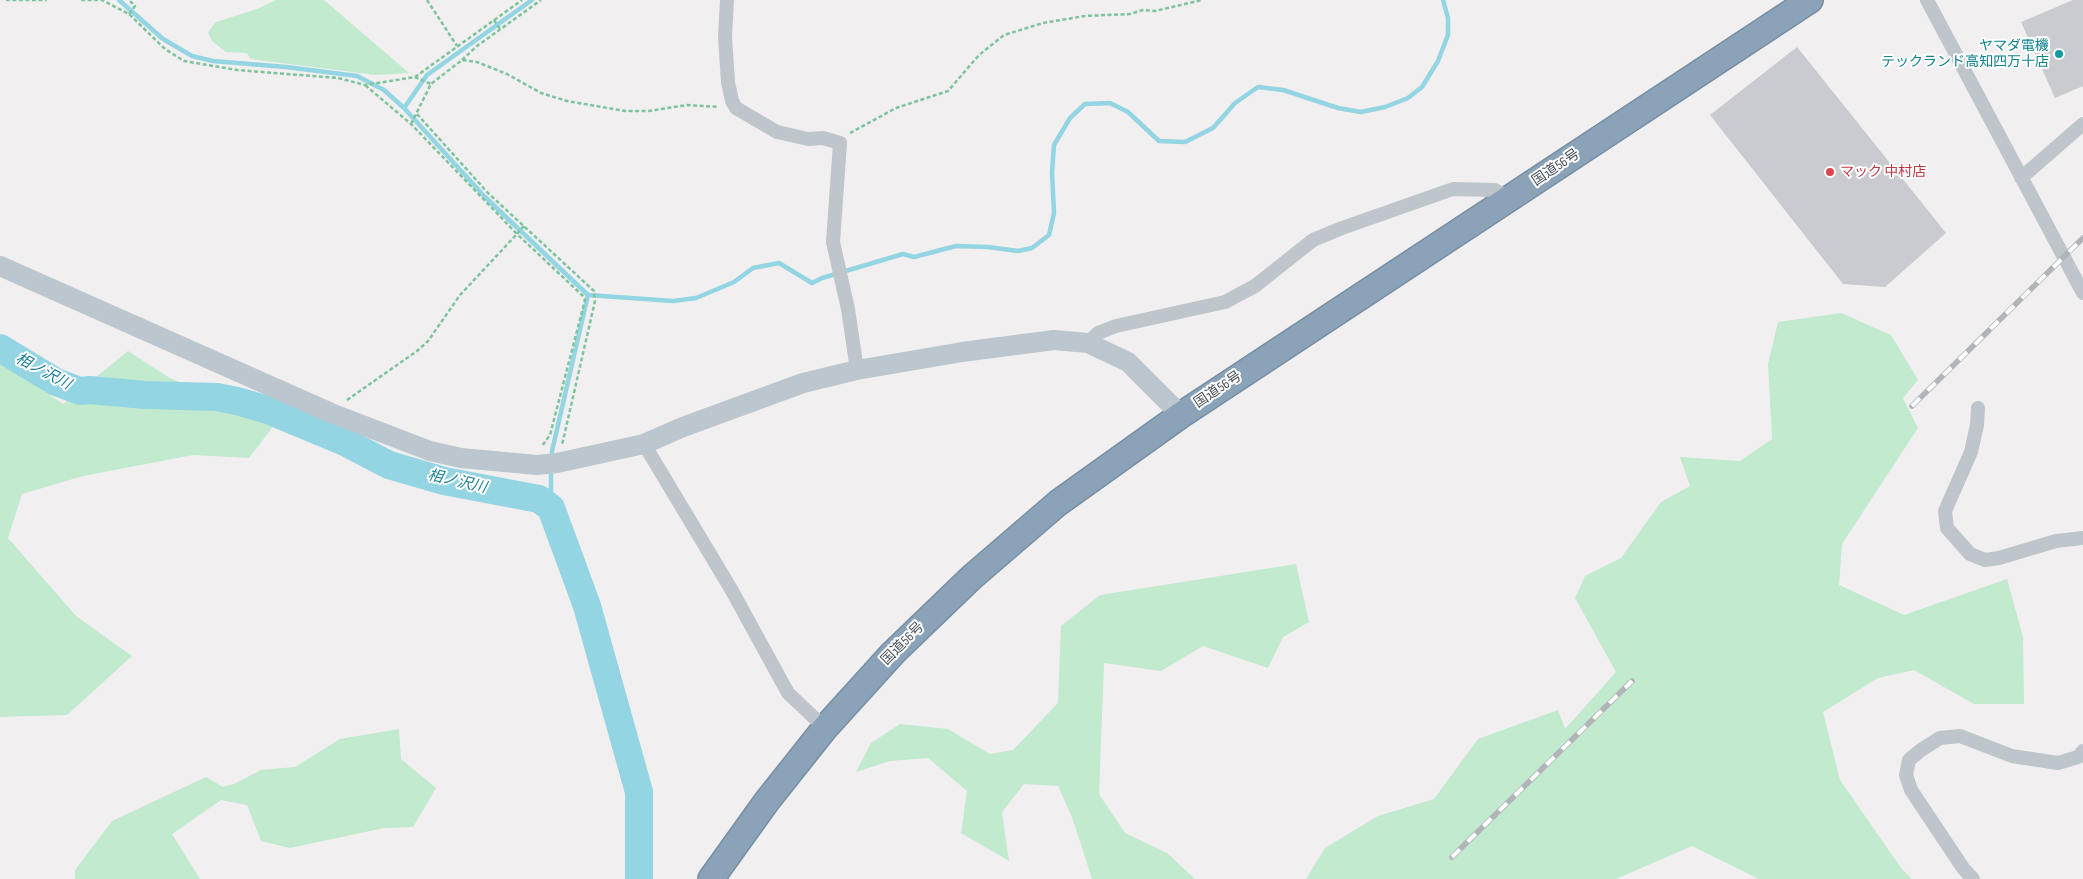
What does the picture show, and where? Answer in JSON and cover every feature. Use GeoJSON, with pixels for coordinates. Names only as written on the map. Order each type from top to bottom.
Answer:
{"type":"FeatureCollection","features":[{"type":"Feature","properties":{"kind":"highway","name":"国道56号"},"geometry":{"type":"LineString","coordinates":[[711,879],[767,801],[825,728],[892,654],[972,576],[1058,503],[1181,415],[1510,200],[1810,0]]}},
{"type":"Feature","properties":{"kind":"street"},"geometry":{"type":"LineString","coordinates":[[727,0],[725,37],[728,82],[732,101],[736,108],[777,132],[808,140],[823,138],[840,143],[833,242],[848,309],[857,370]]}},
{"type":"Feature","properties":{"kind":"street"},"geometry":{"type":"LineString","coordinates":[[1927,0],[2083,293]]}},
{"type":"Feature","properties":{"kind":"street"},"geometry":{"type":"LineString","coordinates":[[2021,178],[2083,124]]}},
{"type":"Feature","properties":{"kind":"street"},"geometry":{"type":"LineString","coordinates":[[1088,343],[1098,333],[1116,326],[1225,302],[1255,286],[1313,240],[1453,189],[1494,190],[1510,200]]}},
{"type":"Feature","properties":{"kind":"street"},"geometry":{"type":"LineString","coordinates":[[0,266],[331,413],[430,451],[461,458],[533,465],[560,462],[644,444],[682,427],[804,383],[857,370],[1014,344],[1054,340],[1088,343],[1128,362],[1181,415]]}},
{"type":"Feature","properties":{"kind":"street"},"geometry":{"type":"LineString","coordinates":[[1978,408],[1978,425],[1971,452],[1945,511],[1947,528],[1970,554],[1985,560],[1999,558],[2056,541],[2083,538]]}},
{"type":"Feature","properties":{"kind":"street"},"geometry":{"type":"LineString","coordinates":[[644,444],[731,589],[788,693],[825,728]]}},
{"type":"Feature","properties":{"kind":"street"},"geometry":{"type":"LineString","coordinates":[[1973,879],[1963,868],[1911,790],[1906,775],[1910,760],[1921,750],[1940,738],[1960,736],[2012,756],[2058,763],[2078,757],[2083,751]]}},
{"type":"Feature","properties":{"kind":"path"},"geometry":{"type":"LineString","coordinates":[[6,0],[47,0]]}},
{"type":"Feature","properties":{"kind":"path"},"geometry":{"type":"LineString","coordinates":[[81,0],[102,0],[129,14],[165,49],[184,61],[237,70],[338,78],[365,85],[411,124],[518,234],[583,296],[585,300],[550,435],[533,465]]}},
{"type":"Feature","properties":{"kind":"path"},"geometry":{"type":"LineString","coordinates":[[129,0],[134,6],[129,14]]}},
{"type":"Feature","properties":{"kind":"path"},"geometry":{"type":"LineString","coordinates":[[427,0],[457,46]]}},
{"type":"Feature","properties":{"kind":"path"},"geometry":{"type":"LineString","coordinates":[[365,85],[415,77],[522,0]]}},
{"type":"Feature","properties":{"kind":"path"},"geometry":{"type":"LineString","coordinates":[[411,124],[431,84],[477,46],[541,0]]}},
{"type":"Feature","properties":{"kind":"path"},"geometry":{"type":"LineString","coordinates":[[840,143],[853,130],[896,108],[948,91],[979,55],[1004,35],[1043,23],[1086,16],[1130,14],[1143,10],[1155,11],[1202,0]]}},
{"type":"Feature","properties":{"kind":"path"},"geometry":{"type":"LineString","coordinates":[[494,20],[500,29]]}},
{"type":"Feature","properties":{"kind":"path"},"geometry":{"type":"LineString","coordinates":[[462,60],[477,62],[507,74],[541,94],[625,112],[649,111],[687,105],[736,108]]}},
{"type":"Feature","properties":{"kind":"path"},"geometry":{"type":"LineString","coordinates":[[415,77],[431,84]]}},
{"type":"Feature","properties":{"kind":"path"},"geometry":{"type":"LineString","coordinates":[[417,114],[488,193],[594,291],[595,301],[563,437],[560,462]]}},
{"type":"Feature","properties":{"kind":"path"},"geometry":{"type":"LineString","coordinates":[[331,413],[422,346],[460,295],[524,226]]}},
{"type":"Feature","properties":{"kind":"green space"},"geometry":{"type":"Polygon","coordinates":[[[276,0],[324,0],[409,73],[376,75],[250,59],[247,53],[226,52],[212,41],[208,32],[216,22],[257,9],[276,0]]]}},
{"type":"Feature","properties":{"kind":"green space"},"geometry":{"type":"Polygon","coordinates":[[[1841,313],[1891,335],[1918,380],[1903,398],[1918,428],[1842,544],[1839,585],[1904,615],[2007,579],[2023,637],[2024,704],[1974,704],[1914,670],[1878,678],[1823,712],[1840,780],[1901,868],[1912,879],[1759,879],[1692,846],[1616,879],[1306,879],[1325,848],[1378,816],[1434,799],[1478,739],[1558,710],[1565,729],[1616,672],[1575,598],[1585,576],[1621,558],[1661,502],[1690,486],[1680,457],[1740,461],[1772,439],[1768,364],[1778,322],[1841,313]]]}},
{"type":"Feature","properties":{"kind":"green space"},"geometry":{"type":"Polygon","coordinates":[[[128,351],[170,378],[275,424],[249,458],[193,455],[83,476],[22,494],[8,538],[76,616],[132,656],[67,715],[0,717],[0,362],[63,404],[128,351]]]}},
{"type":"Feature","properties":{"kind":"green space"},"geometry":{"type":"Polygon","coordinates":[[[1296,564],[1309,622],[1283,637],[1268,668],[1203,646],[1161,671],[1104,663],[1099,794],[1125,833],[1167,853],[1195,879],[1092,879],[1072,817],[1058,786],[1024,784],[1002,812],[1009,861],[961,833],[967,791],[928,758],[890,761],[856,772],[871,743],[900,724],[948,729],[990,754],[1013,750],[1058,703],[1061,626],[1100,595],[1296,564]]]}},
{"type":"Feature","properties":{"kind":"green space"},"geometry":{"type":"Polygon","coordinates":[[[399,729],[401,759],[436,788],[413,827],[384,828],[290,848],[261,841],[247,805],[221,800],[172,834],[200,879],[75,879],[75,870],[112,821],[206,777],[223,787],[236,783],[261,770],[295,767],[340,739],[399,729]]]}},
{"type":"Feature","properties":{"kind":"building","name":"ヤマダ電機 テックランド高知四万十店"},"geometry":{"type":"Polygon","coordinates":[[[2073,0],[2083,0],[2083,86],[2055,98],[2021,22],[2073,0]]]}},
{"type":"Feature","properties":{"kind":"building"},"geometry":{"type":"Polygon","coordinates":[[[1797,47],[1946,233],[1885,287],[1843,284],[1710,115],[1797,47]]]}},
{"type":"Feature","properties":{"kind":"waterway"},"geometry":{"type":"LineString","coordinates":[[119,0],[163,39],[192,56],[213,61],[286,67],[357,76],[384,90],[404,108],[484,196],[588,295],[673,301],[696,298],[734,282],[753,268],[779,263],[812,283],[822,278],[903,254],[914,257],[956,246],[988,247],[1018,251],[1032,248],[1049,235],[1054,213],[1052,172],[1054,145],[1070,118],[1085,104],[1110,103],[1128,112],[1159,141],[1185,142],[1213,128],[1235,103],[1258,87],[1283,90],[1338,108],[1361,112],[1385,107],[1408,98],[1422,87],[1438,61],[1448,35],[1448,18],[1443,0]]}},
{"type":"Feature","properties":{"kind":"waterway"},"geometry":{"type":"LineString","coordinates":[[404,108],[427,75],[532,0]]}},
{"type":"Feature","properties":{"kind":"waterway"},"geometry":{"type":"LineString","coordinates":[[552,459],[552,451],[588,295]]}},
{"type":"Feature","properties":{"kind":"waterway","name":"相ノ沢川"},"geometry":{"type":"LineString","coordinates":[[0,348],[56,382],[80,391],[217,397],[237,401],[268,410],[345,442],[389,465],[444,481],[539,499],[551,508],[587,606],[639,792],[639,879]]}},
{"type":"Feature","properties":{"kind":"waterway"},"geometry":{"type":"LineString","coordinates":[[551,470],[551,508]]}},
{"type":"Feature","properties":{"kind":"railway"},"geometry":{"type":"LineString","coordinates":[[1912,406],[2083,238]]}},
{"type":"Feature","properties":{"kind":"railway"},"geometry":{"type":"LineString","coordinates":[[1452,857],[1632,681]]}},
{"type":"Feature","properties":{"kind":"place","name":"ヤマダ電機 テックランド高知四万十店"},"geometry":{"type":"Point","coordinates":[2059,54]}},
{"type":"Feature","properties":{"kind":"place","name":"マック 中村店"},"geometry":{"type":"Point","coordinates":[1830,172]}}]}
